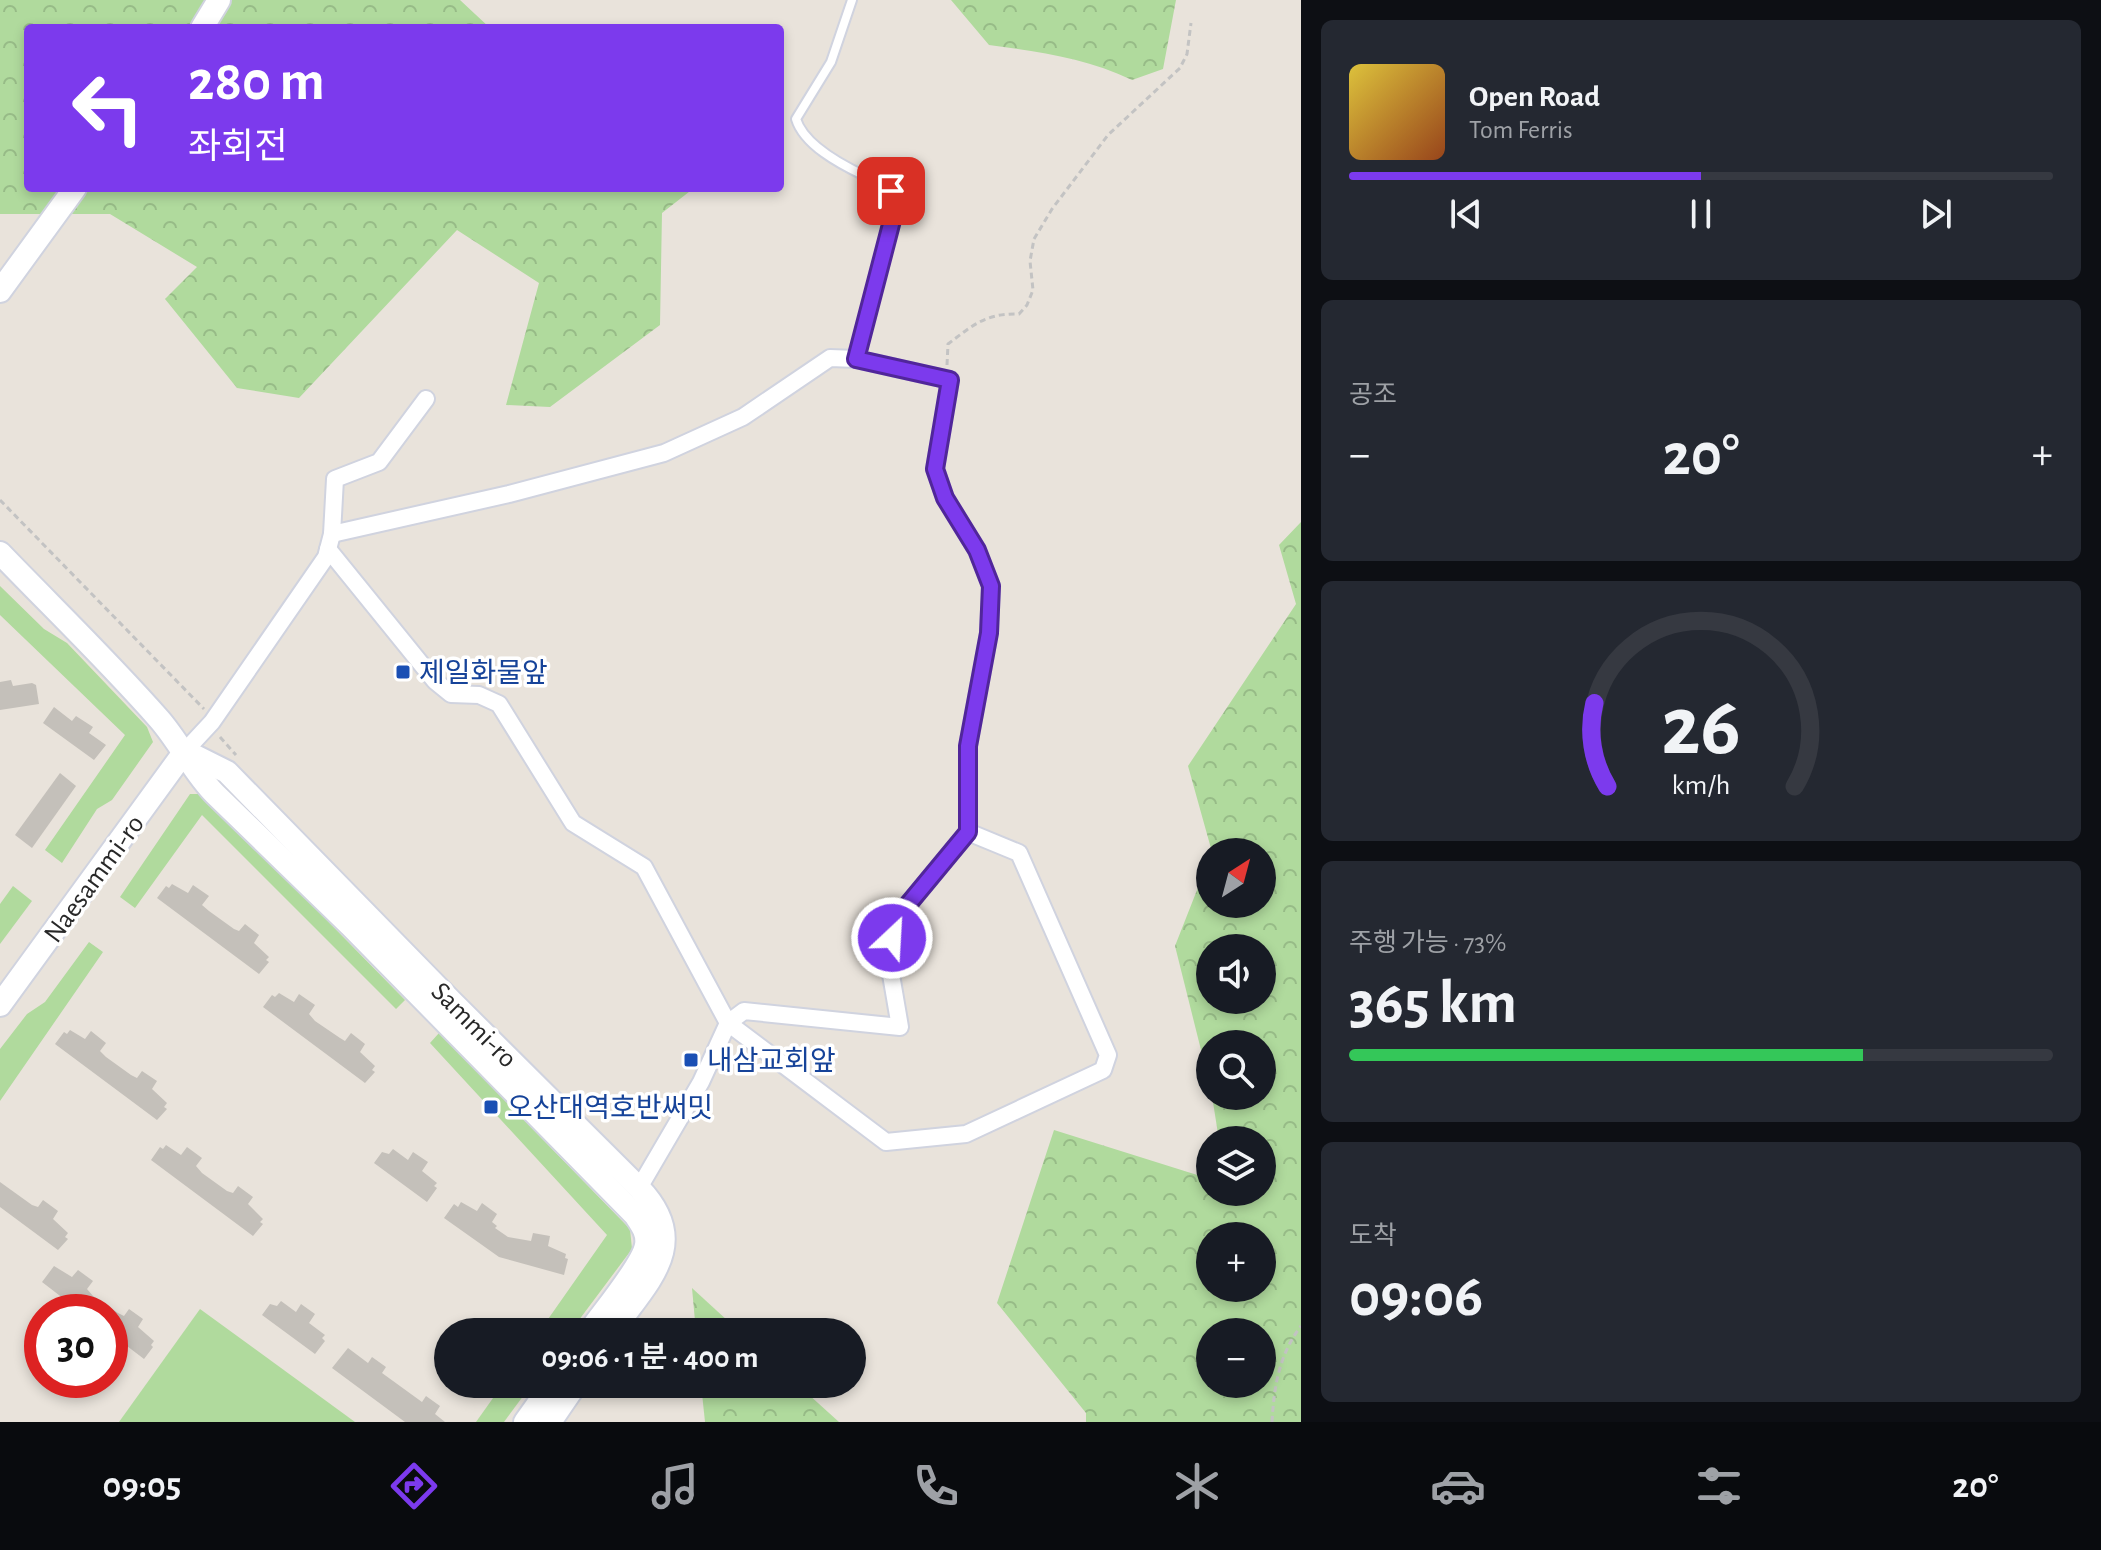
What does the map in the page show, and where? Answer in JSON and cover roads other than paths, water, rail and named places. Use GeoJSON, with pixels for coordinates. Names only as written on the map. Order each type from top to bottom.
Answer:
{"type":"FeatureCollection","features":[{"type":"Feature","properties":{"kind":"street"},"geometry":{"type":"LineString","coordinates":[[204,24],[219,0]]}},
{"type":"Feature","properties":{"kind":"street"},"geometry":{"type":"LineString","coordinates":[[0,291],[72,192]]}},
{"type":"Feature","properties":{"kind":"street"},"geometry":{"type":"LineString","coordinates":[[330,541],[664,453],[743,417],[830,358],[856,359],[950,380],[935,469],[945,498],[977,550],[991,586],[989,633],[968,746],[968,832],[896,919],[888,957],[900,1027],[744,1011],[728,1023],[701,1082],[639,1188]]}},
{"type":"Feature","properties":{"kind":"street"},"geometry":{"type":"LineString","coordinates":[[185,751],[212,722],[326,557],[335,479],[379,462],[426,399]]}},
{"type":"Feature","properties":{"kind":"street"},"geometry":{"type":"LineString","coordinates":[[330,541],[435,681],[451,694],[479,695],[499,704],[573,823],[644,867],[728,1023],[886,1142],[966,1134],[1103,1070],[1108,1055],[1019,853],[968,832]]}},
{"type":"Feature","properties":{"kind":"street","name":"Sammi-ro"},"geometry":{"type":"LineString","coordinates":[[0,553],[159,719],[208,787],[350,925],[635,1215],[645,1230],[646,1245],[638,1263],[599,1318]]}},
{"type":"Feature","properties":{"kind":"street","name":"Sammi-ro"},"geometry":{"type":"LineString","coordinates":[[185,751],[227,772],[639,1188],[659,1213],[665,1229],[657,1268],[622,1318]]}},
{"type":"Feature","properties":{"kind":"street","name":"Naesammi-ro"},"geometry":{"type":"LineString","coordinates":[[0,1005],[185,751]]}},
{"type":"Feature","properties":{"kind":"street"},"geometry":{"type":"LineString","coordinates":[[525,1422],[542,1398]]}},
{"type":"Feature","properties":{"kind":"street"},"geometry":{"type":"LineString","coordinates":[[550,1422],[566,1398]]}},
{"type":"Feature","properties":{"kind":"lane"},"geometry":{"type":"LineString","coordinates":[[852,0],[831,62],[796,119],[799,130],[816,145],[842,164],[882,183],[891,191],[895,209],[856,359]]}},
{"type":"Feature","properties":{"kind":"place","name":"제일화물앞"},"geometry":{"type":"Point","coordinates":[403,672]}},
{"type":"Feature","properties":{"kind":"place","name":"내삼교회앞"},"geometry":{"type":"Point","coordinates":[691,1060]}},
{"type":"Feature","properties":{"kind":"place","name":"오산대역호반써밋"},"geometry":{"type":"Point","coordinates":[491,1107]}}]}
